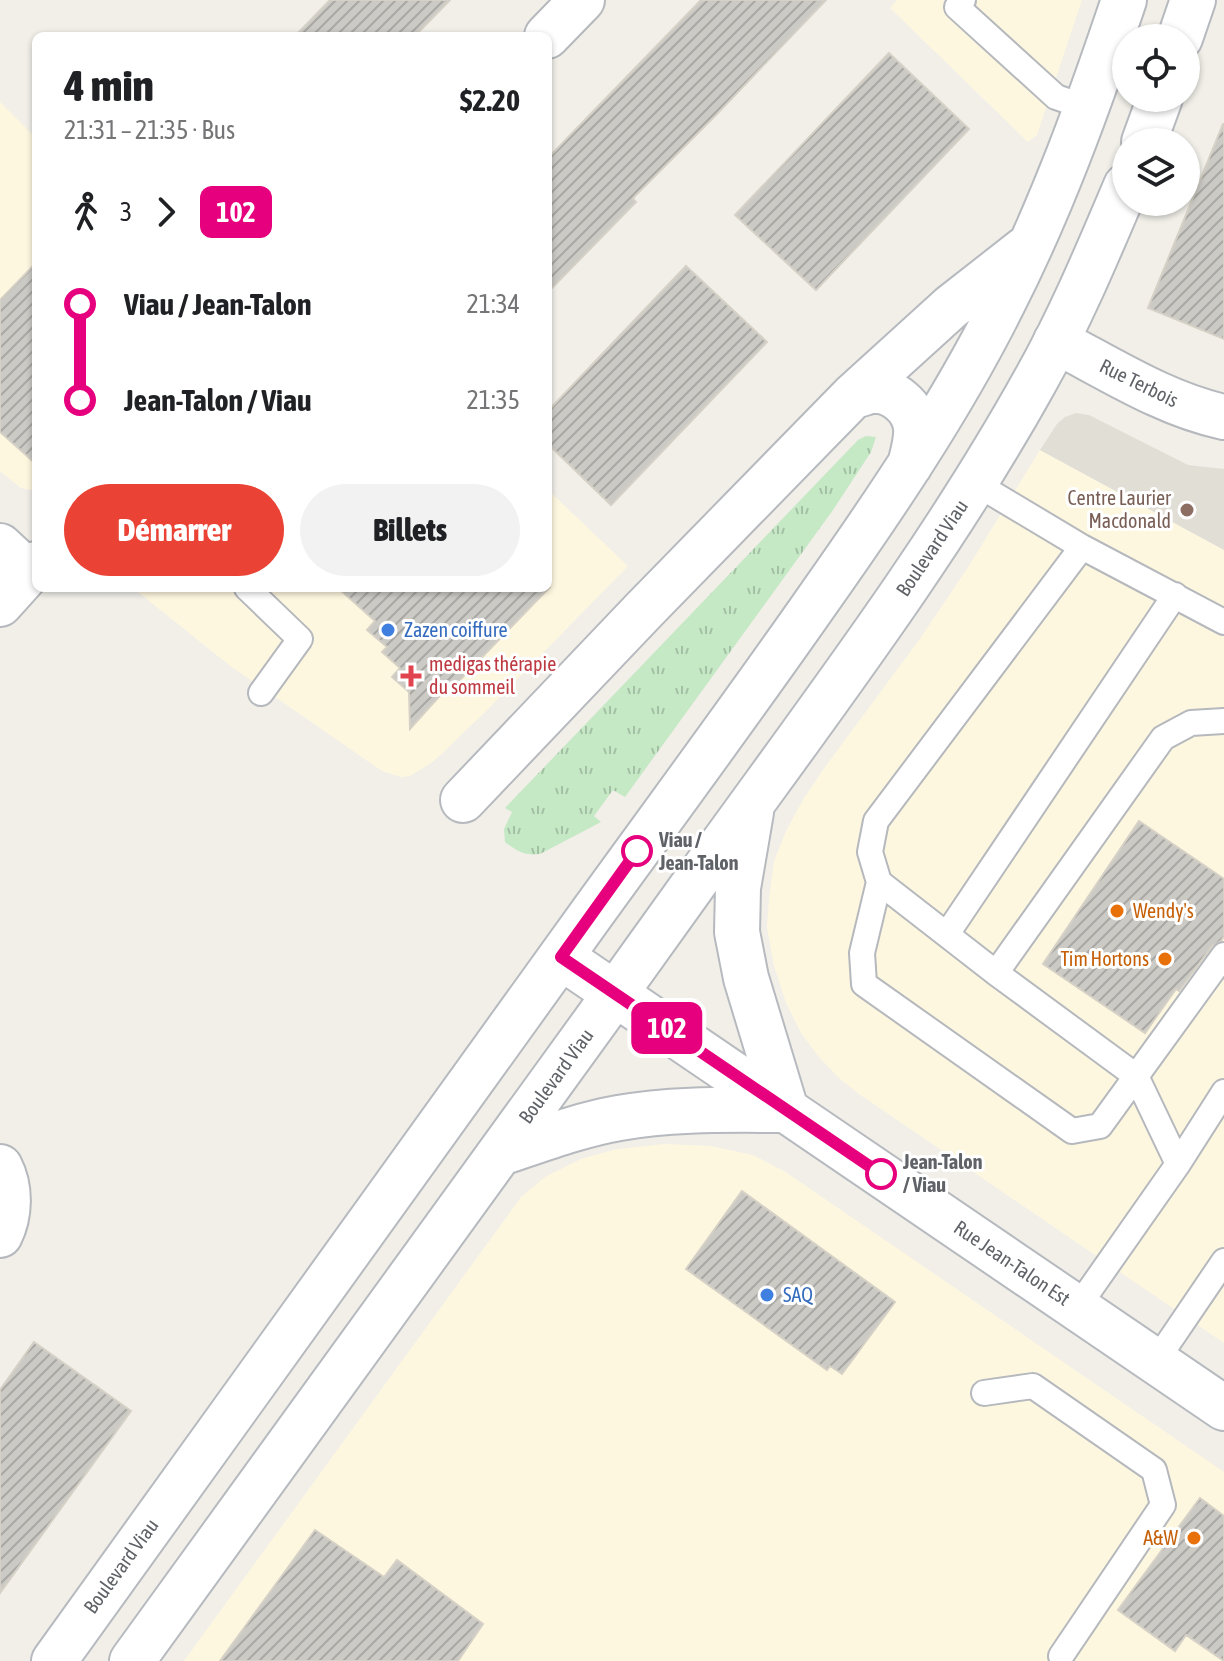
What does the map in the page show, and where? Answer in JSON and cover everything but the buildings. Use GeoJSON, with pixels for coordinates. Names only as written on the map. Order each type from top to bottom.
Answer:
{"type":"FeatureCollection","features":[{"type":"Feature","properties":{"kind":"main road"},"geometry":{"type":"LineString","coordinates":[[551,32],[582,0]]}},
{"type":"Feature","properties":{"kind":"main road","name":"Boulevard Viau"},"geometry":{"type":"LineString","coordinates":[[54,1661],[771,667],[910,465],[1002,307],[1054,193],[1088,108],[1124,0]]}},
{"type":"Feature","properties":{"kind":"main road"},"geometry":{"type":"LineString","coordinates":[[1185,24],[1193,0]]}},
{"type":"Feature","properties":{"kind":"main road","name":"Boulevard Viau"},"geometry":{"type":"LineString","coordinates":[[132,1661],[616,994],[912,578],[1018,411],[1081,290],[1113,216]]}},
{"type":"Feature","properties":{"kind":"main road","name":"Boulevard Viau"},"geometry":{"type":"LineString","coordinates":[[463,800],[853,396],[951,307],[1030,245]]}},
{"type":"Feature","properties":{"kind":"main road","name":"Rue Terbois"},"geometry":{"type":"LineString","coordinates":[[1056,341],[1177,403],[1224,417]]}},
{"type":"Feature","properties":{"kind":"main road"},"geometry":{"type":"LineString","coordinates":[[853,396],[871,391],[884,392],[902,401],[913,413],[916,428],[910,465]]}},
{"type":"Feature","properties":{"kind":"main road"},"geometry":{"type":"LineString","coordinates":[[501,1153],[621,1117],[673,1111],[786,1110],[749,989],[737,932],[738,888],[752,801]]}},
{"type":"Feature","properties":{"kind":"main road","name":"Rue Jean-Talon Est"},"geometry":{"type":"LineString","coordinates":[[561,957],[1224,1408]]}},
{"type":"Feature","properties":{"kind":"main road"},"geometry":{"type":"LineString","coordinates":[[0,1167],[9,1202],[0,1235]]}},
{"type":"Feature","properties":{"kind":"lane"},"geometry":{"type":"LineString","coordinates":[[963,0],[957,7],[1056,97],[1088,108]]}},
{"type":"Feature","properties":{"kind":"lane"},"geometry":{"type":"LineString","coordinates":[[975,483],[1082,547],[1224,622]]}},
{"type":"Feature","properties":{"kind":"lane"},"geometry":{"type":"LineString","coordinates":[[1082,547],[876,821],[870,852],[879,882],[862,953],[864,984],[1072,1131],[1100,1126],[1224,955]]}},
{"type":"Feature","properties":{"kind":"lane"},"geometry":{"type":"LineString","coordinates":[[251,592],[300,639],[261,693]]}},
{"type":"Feature","properties":{"kind":"lane"},"geometry":{"type":"LineString","coordinates":[[947,934],[1175,595]]}},
{"type":"Feature","properties":{"kind":"lane"},"geometry":{"type":"LineString","coordinates":[[996,973],[1163,738],[1191,723],[1224,721]]}},
{"type":"Feature","properties":{"kind":"lane"},"geometry":{"type":"LineString","coordinates":[[879,882],[1136,1076],[1178,1164]]}},
{"type":"Feature","properties":{"kind":"lane"},"geometry":{"type":"LineString","coordinates":[[1077,1308],[1178,1164],[1224,1092]]}},
{"type":"Feature","properties":{"kind":"lane"},"geometry":{"type":"LineString","coordinates":[[1156,1361],[1224,1261]]}},
{"type":"Feature","properties":{"kind":"lane"},"geometry":{"type":"LineString","coordinates":[[984,1393],[1033,1386],[1154,1470],[1163,1505],[1061,1656]]}},
{"type":"Feature","properties":{"kind":"shaded area"},"geometry":{"type":"Polygon","coordinates":[[[897,0],[1082,0],[1037,135],[1028,142],[890,8],[897,0]]]}},
{"type":"Feature","properties":{"kind":"shaded area"},"geometry":{"type":"Polygon","coordinates":[[[0,102],[32,134],[32,490],[21,488],[0,471],[0,102]]]}},
{"type":"Feature","properties":{"kind":"shaded area","name":"Centre Laurier Macdonald"},"geometry":{"type":"Polygon","coordinates":[[[1076,413],[1089,415],[1188,465],[1224,469],[1224,550],[1040,450],[1057,424],[1076,413]]]}},
{"type":"Feature","properties":{"kind":"shaded area"},"geometry":{"type":"Polygon","coordinates":[[[1040,450],[1224,550],[1224,1343],[839,1078],[801,1033],[786,1003],[774,966],[767,927],[769,899],[774,861],[786,831],[825,767],[967,569],[1040,450]]]}},
{"type":"Feature","properties":{"kind":"shaded area"},"geometry":{"type":"Polygon","coordinates":[[[552,494],[628,566],[484,713],[434,761],[410,776],[401,777],[382,771],[229,665],[138,592],[552,592],[552,494]]]}},
{"type":"Feature","properties":{"kind":"shaded area"},"geometry":{"type":"Polygon","coordinates":[[[664,1144],[711,1146],[753,1155],[784,1171],[1224,1472],[1224,1661],[184,1661],[521,1197],[545,1177],[581,1159],[617,1149],[664,1144]]]}},
{"type":"Feature","properties":{"kind":"green space"},"geometry":{"type":"Polygon","coordinates":[[[866,436],[876,437],[871,452],[833,510],[625,797],[613,790],[594,816],[601,822],[540,854],[521,852],[505,842],[504,829],[512,812],[505,808],[858,440],[866,436]]]}},
{"type":"Feature","properties":{"kind":"bus line","name":"102"},"geometry":{"type":"LineString","coordinates":[[637,851],[561,957],[881,1174]]}},
{"type":"Feature","properties":{"kind":"place","name":"Centre Laurier Macdonald"},"geometry":{"type":"Point","coordinates":[1187,510]}},
{"type":"Feature","properties":{"kind":"place","name":"Zazen coiffure"},"geometry":{"type":"Point","coordinates":[388,630]}},
{"type":"Feature","properties":{"kind":"place","name":"medigas thérapie du sommeil"},"geometry":{"type":"Point","coordinates":[411,676]}},
{"type":"Feature","properties":{"kind":"place","name":"Viau / Jean-Talon"},"geometry":{"type":"Point","coordinates":[637,851]}},
{"type":"Feature","properties":{"kind":"place","name":"Wendy's"},"geometry":{"type":"Point","coordinates":[1117,911]}},
{"type":"Feature","properties":{"kind":"place","name":"Tim Hortons"},"geometry":{"type":"Point","coordinates":[1165,959]}},
{"type":"Feature","properties":{"kind":"place","name":"Jean-Talon / Viau"},"geometry":{"type":"Point","coordinates":[881,1174]}},
{"type":"Feature","properties":{"kind":"place","name":"SAQ"},"geometry":{"type":"Point","coordinates":[767,1295]}},
{"type":"Feature","properties":{"kind":"place","name":"A&W"},"geometry":{"type":"Point","coordinates":[1194,1538]}}]}
